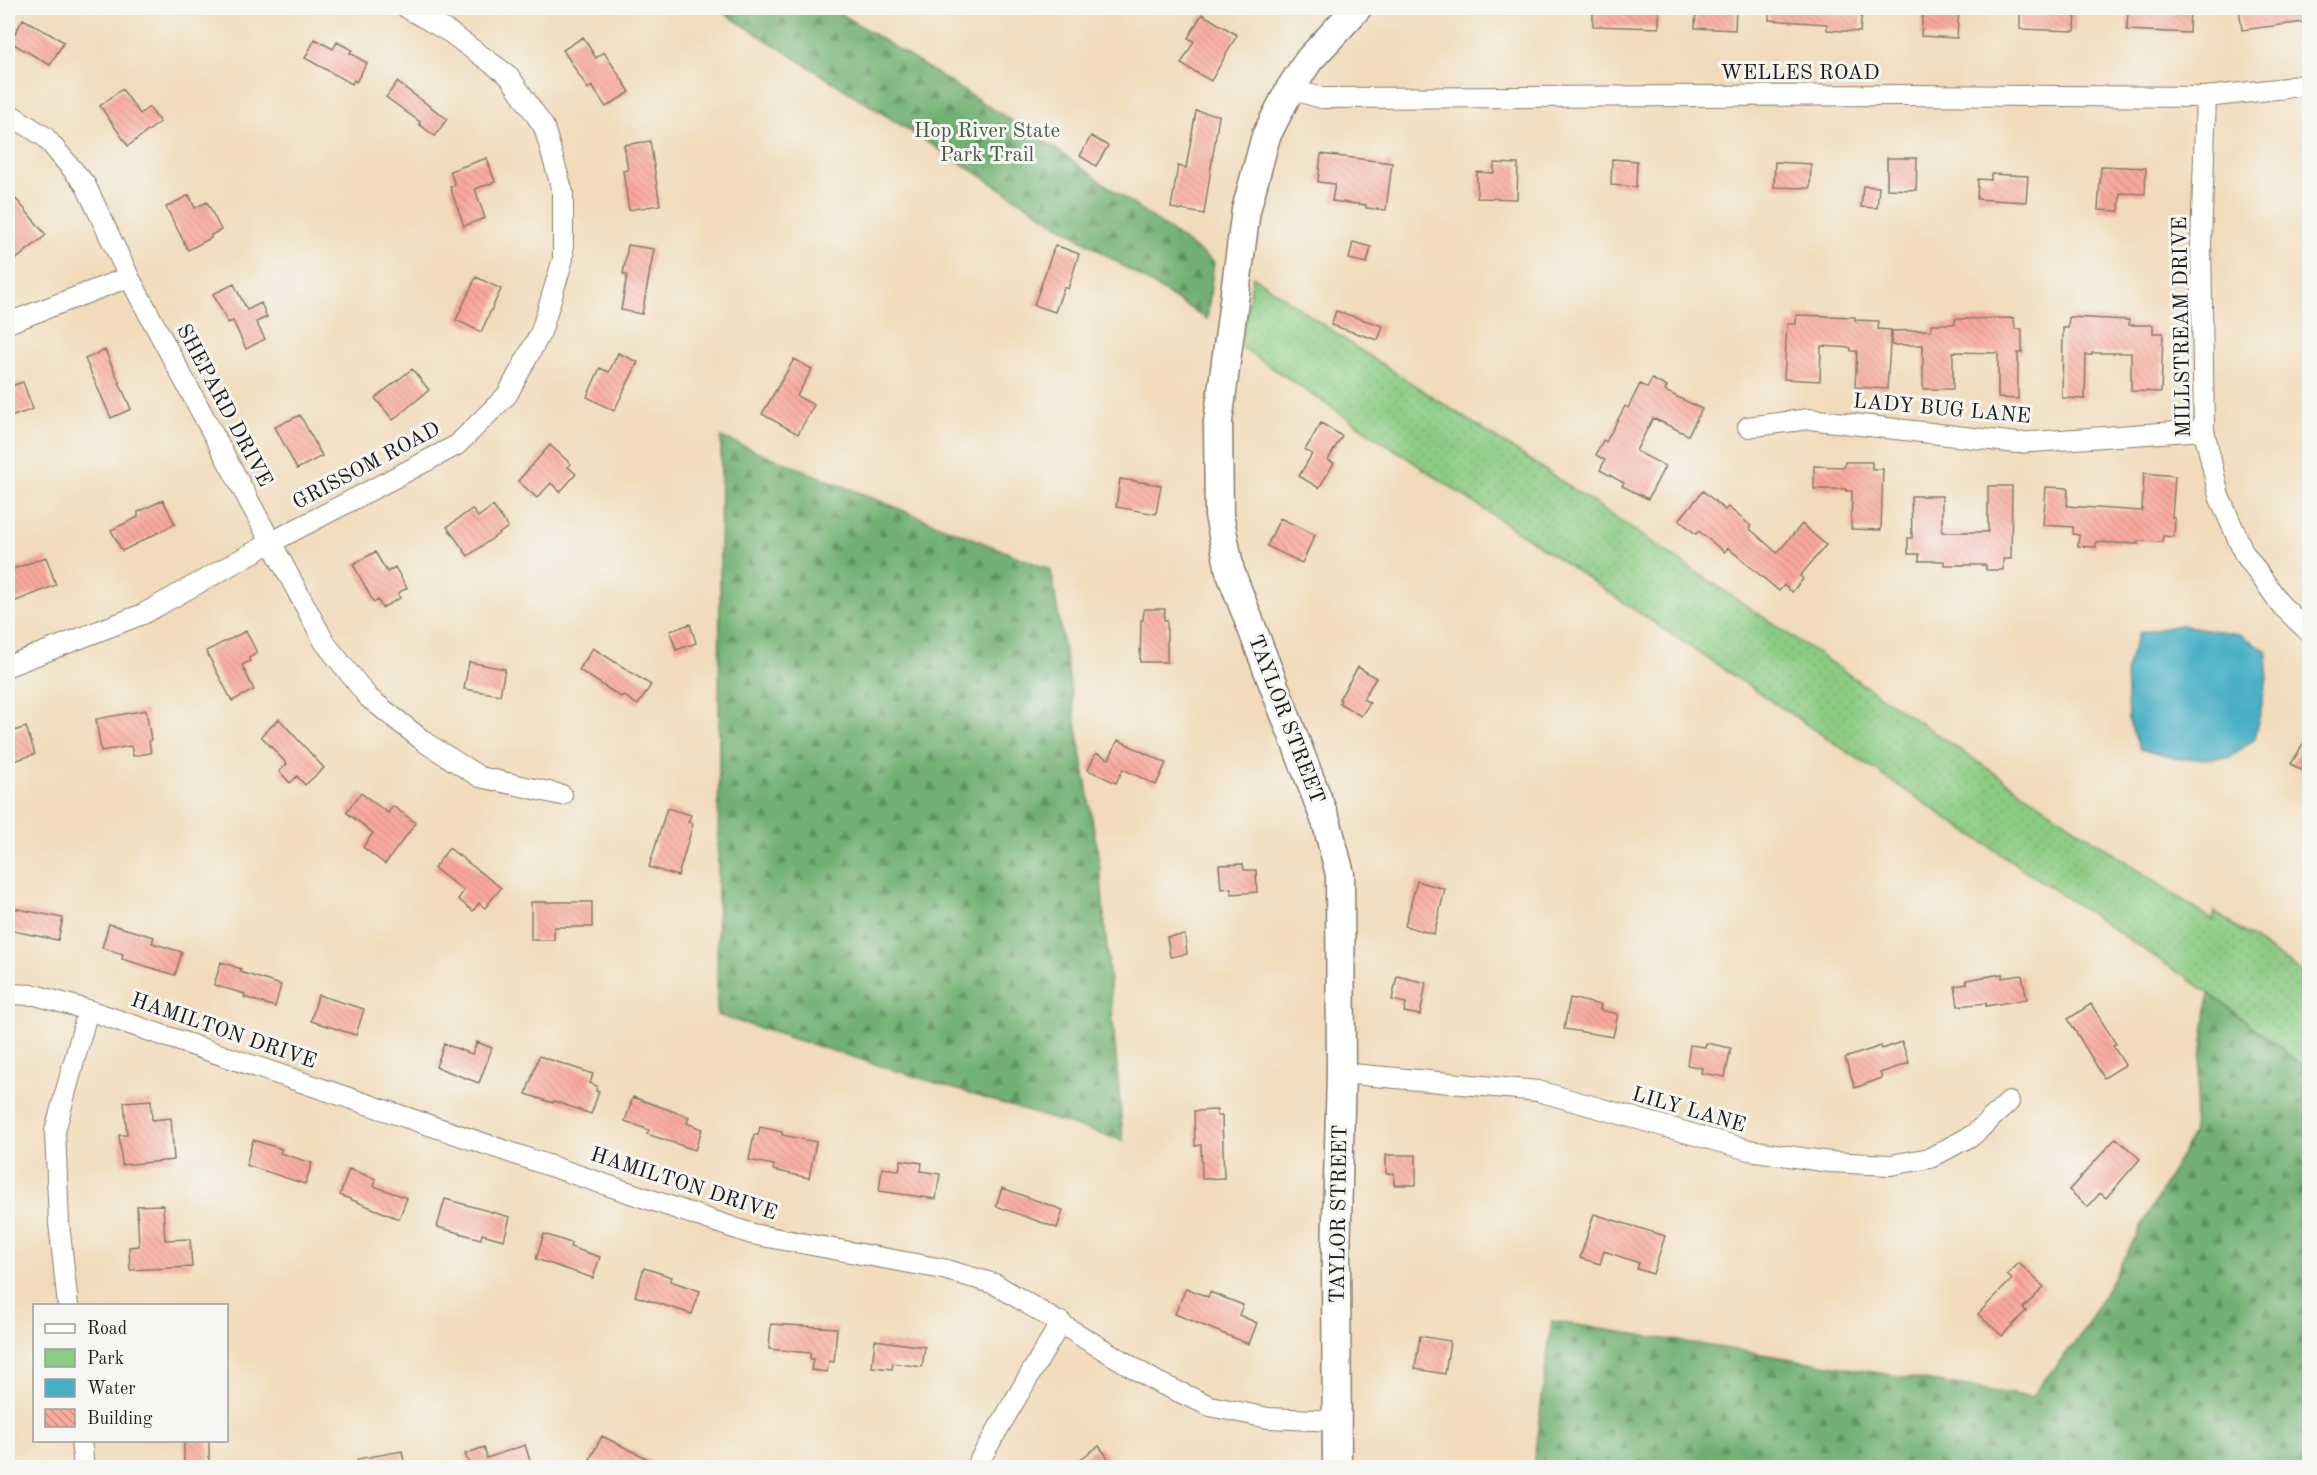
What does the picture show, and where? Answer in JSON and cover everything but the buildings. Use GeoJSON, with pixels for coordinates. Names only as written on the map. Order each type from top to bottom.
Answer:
{"type":"FeatureCollection","features":[{"type":"Feature","properties":{"kind":"street","name":"GRISSOM ROAD"},"geometry":{"type":"LineString","coordinates":[[8,666],[143,614],[272,542],[457,445],[507,395],[542,332],[563,259],[563,193],[544,127],[509,76],[449,32],[407,8]]}},
{"type":"Feature","properties":{"kind":"street","name":"TAYLOR STREET"},"geometry":{"type":"LineString","coordinates":[[1337,1467],[1336,1256],[1341,1073],[1340,874],[1327,825],[1230,571],[1219,515],[1218,422],[1246,210],[1266,136],[1290,89],[1309,60],[1357,8]]}},
{"type":"Feature","properties":{"kind":"street","name":"WELLES ROAD"},"geometry":{"type":"LineString","coordinates":[[1290,89],[1322,98],[1899,95],[2206,98],[2310,83]]}},
{"type":"Feature","properties":{"kind":"street","name":"MILLSTREAM DRIVE"},"geometry":{"type":"LineString","coordinates":[[2206,98],[2201,244],[2204,430],[2218,496],[2244,553],[2282,606],[2310,633]]}},
{"type":"Feature","properties":{"kind":"street","name":"SHEPARD DRIVE"},"geometry":{"type":"LineString","coordinates":[[8,113],[45,137],[85,184],[129,277],[325,643],[369,698],[426,743],[480,777],[562,795]]}},
{"type":"Feature","properties":{"kind":"street"},"geometry":{"type":"LineString","coordinates":[[8,323],[129,277]]}},
{"type":"Feature","properties":{"kind":"street","name":"LADY BUG LANE"},"geometry":{"type":"LineString","coordinates":[[1748,427],[1809,419],[2017,443],[2204,430]]}},
{"type":"Feature","properties":{"kind":"street","name":"HAMILTON DRIVE"},"geometry":{"type":"LineString","coordinates":[[8,994],[35,995],[88,1010],[752,1234],[943,1269],[995,1284],[1061,1322],[1156,1382],[1210,1406],[1268,1418],[1337,1421]]}},
{"type":"Feature","properties":{"kind":"street"},"geometry":{"type":"LineString","coordinates":[[68,1304],[59,1223],[56,1131],[88,1010]]}},
{"type":"Feature","properties":{"kind":"street","name":"LILY LANE"},"geometry":{"type":"LineString","coordinates":[[1341,1073],[1538,1091],[1749,1150],[1829,1162],[1891,1165],[1930,1158],[1966,1139],[2009,1102]]}},
{"type":"Feature","properties":{"kind":"street"},"geometry":{"type":"LineString","coordinates":[[975,1467],[1061,1322]]}},
{"type":"Feature","properties":{"kind":"street"},"geometry":{"type":"LineString","coordinates":[[81,1442],[84,1467]]}},
{"type":"Feature","properties":{"kind":"green space","name":"Hop River State Park Trail"},"geometry":{"type":"Polygon","coordinates":[[[716,8],[832,8],[1053,147],[1214,262],[1207,319],[716,8]]]}},
{"type":"Feature","properties":{"kind":"green space"},"geometry":{"type":"Polygon","coordinates":[[[1253,276],[1360,350],[1530,460],[2214,921],[2214,912],[2309,977],[2309,1070],[2209,993],[1241,347],[1253,276]]]}},
{"type":"Feature","properties":{"kind":"green space"},"geometry":{"type":"Polygon","coordinates":[[[721,437],[1051,570],[1100,867],[1123,1141],[717,1015],[721,437]]]}},
{"type":"Feature","properties":{"kind":"green space"},"geometry":{"type":"Polygon","coordinates":[[[2209,993],[2309,1070],[2309,1467],[1533,1467],[1552,1321],[2031,1397],[2082,1334],[2192,1135],[2209,993]]]}},
{"type":"Feature","properties":{"kind":"water"},"geometry":{"type":"Polygon","coordinates":[[[2180,625],[2239,634],[2267,651],[2267,678],[2255,739],[2228,758],[2179,759],[2140,749],[2128,719],[2126,669],[2139,633],[2180,625]]]}}]}
